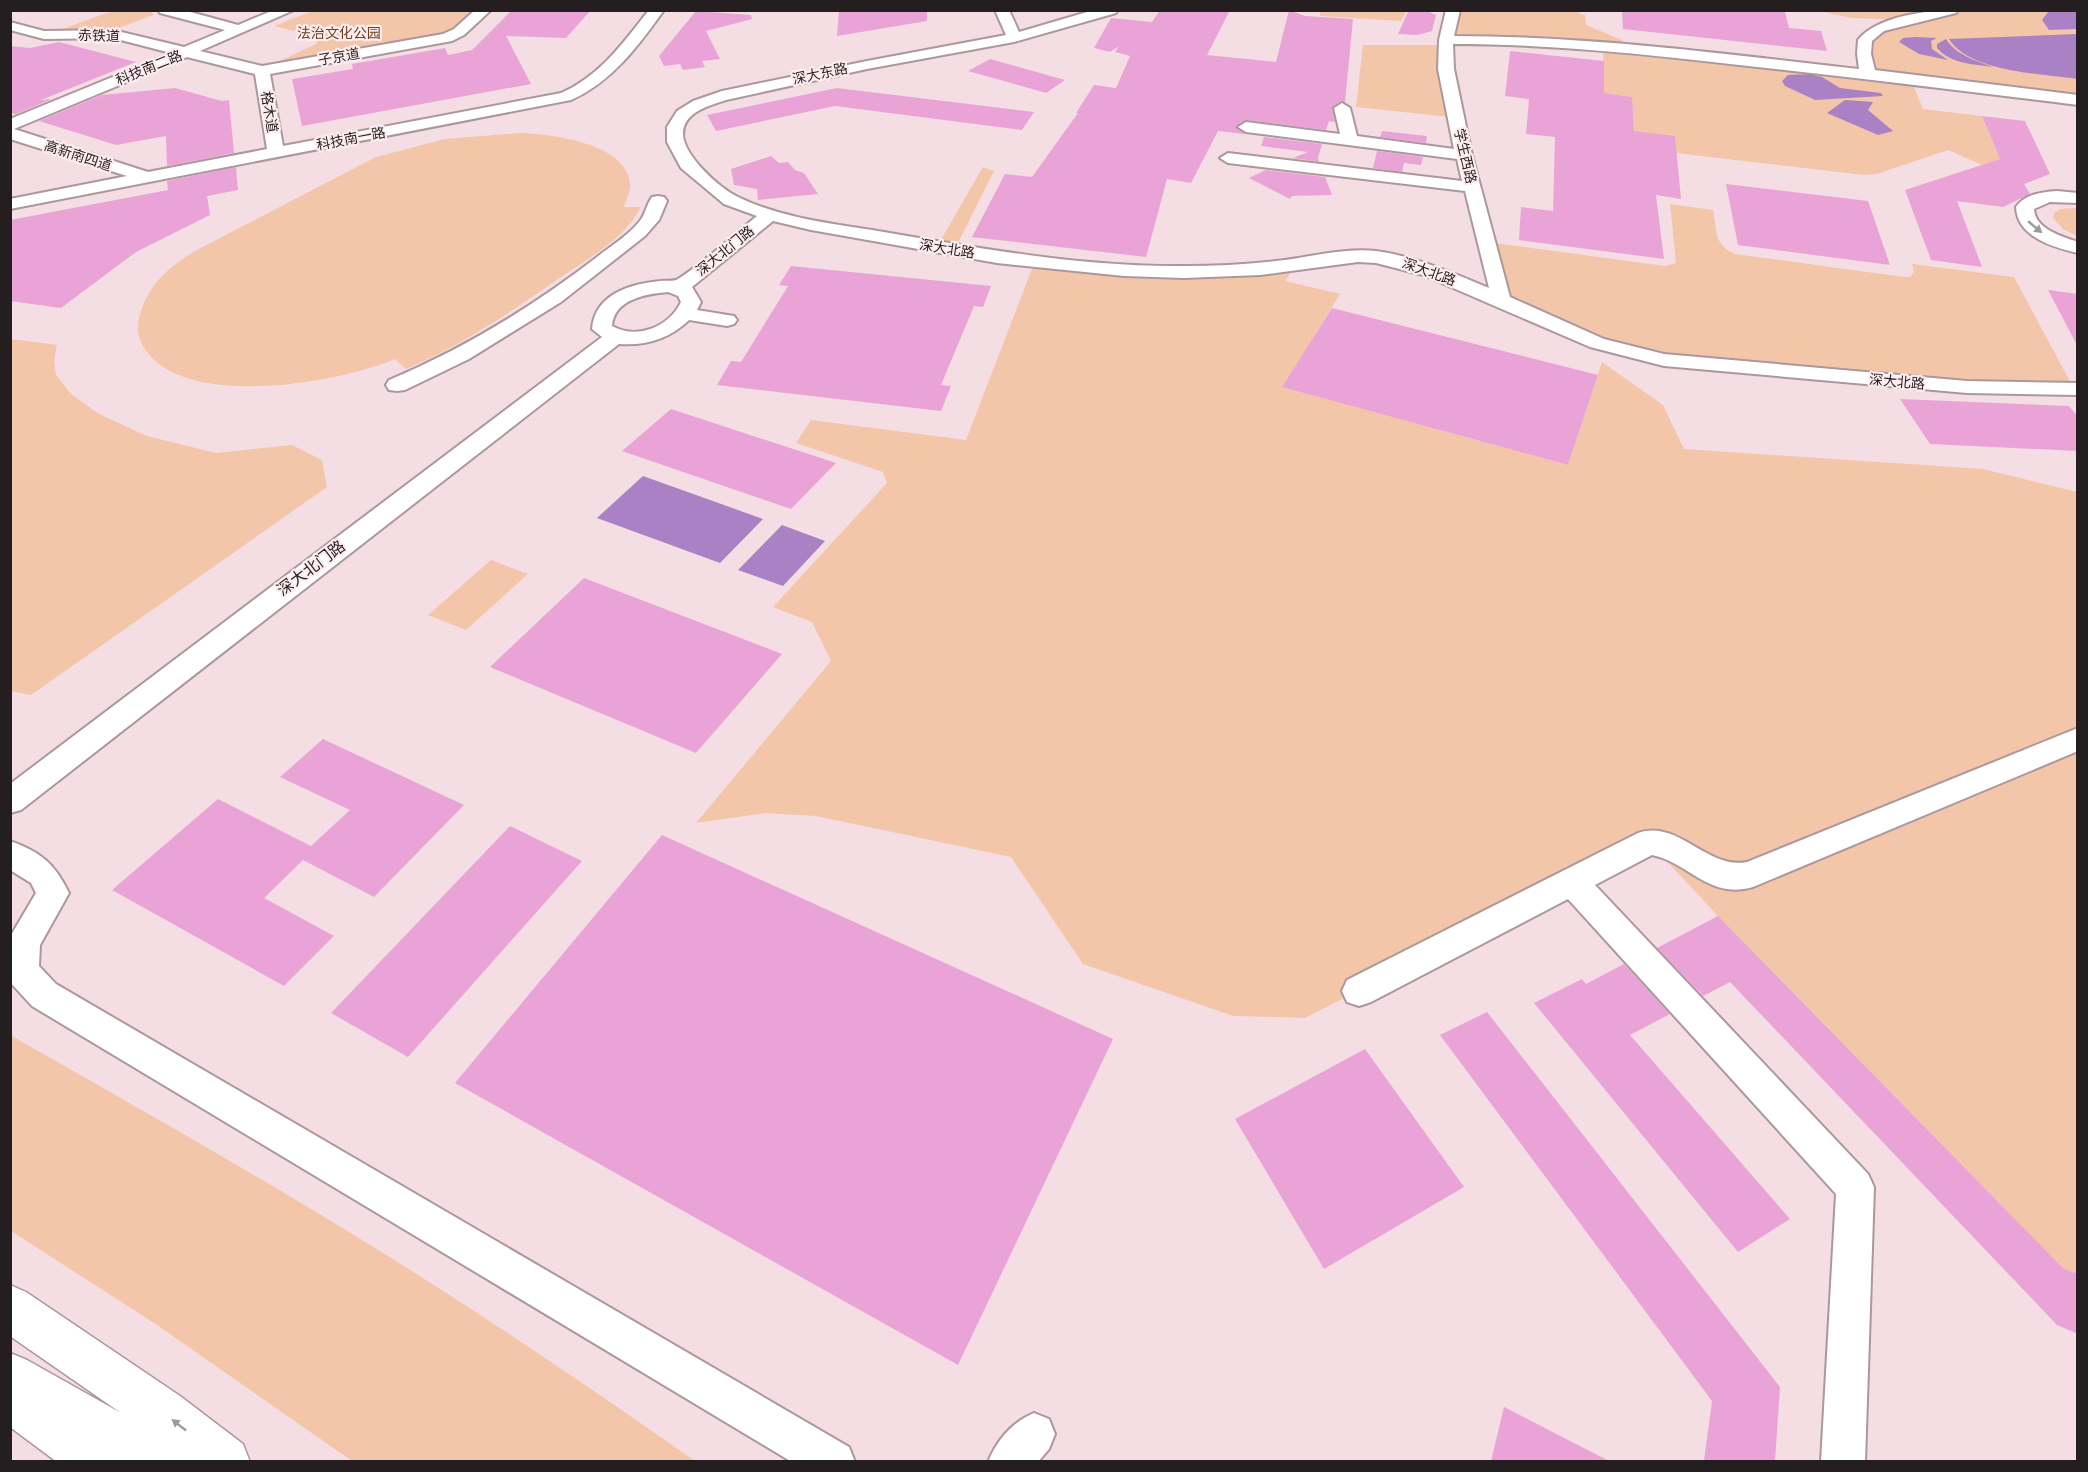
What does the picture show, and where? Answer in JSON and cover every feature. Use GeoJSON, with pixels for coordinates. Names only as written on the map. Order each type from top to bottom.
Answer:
{"type":"FeatureCollection","features":[{"type":"Feature","properties":{"kind":"main road"},"geometry":{"type":"LineString","coordinates":[[10,1308],[164,1413],[225,1461]]}},
{"type":"Feature","properties":{"kind":"main road"},"geometry":{"type":"LineString","coordinates":[[10,1377],[159,1461]]}},
{"type":"Feature","properties":{"kind":"main road"},"geometry":{"type":"LineString","coordinates":[[10,1398],[99,1461]]}},
{"type":"Feature","properties":{"kind":"street"},"geometry":{"type":"LineString","coordinates":[[165,10],[240,30]]}},
{"type":"Feature","properties":{"kind":"street","name":"科技南二路"},"geometry":{"type":"LineString","coordinates":[[10,125],[287,10]]}},
{"type":"Feature","properties":{"kind":"street","name":"子京道"},"geometry":{"type":"LineString","coordinates":[[186,52],[262,71],[447,38],[459,32],[484,10]]}},
{"type":"Feature","properties":{"kind":"street","name":"科技南一路"},"geometry":{"type":"LineString","coordinates":[[10,204],[539,103],[575,93],[593,84],[608,72],[657,10]]}},
{"type":"Feature","properties":{"kind":"street"},"geometry":{"type":"LineString","coordinates":[[1002,10],[1011,33]]}},
{"type":"Feature","properties":{"kind":"street","name":"深大东路"},"geometry":{"type":"LineString","coordinates":[[770,215],[730,200],[687,164],[675,142],[675,127],[683,114],[699,104],[722,96],[952,48],[1111,10]]}},
{"type":"Feature","properties":{"kind":"street","name":"学生西路"},"geometry":{"type":"LineString","coordinates":[[1453,10],[1446,40],[1446,69],[1464,154],[1501,300]]}},
{"type":"Feature","properties":{"kind":"street"},"geometry":{"type":"LineString","coordinates":[[1868,74],[1864,54],[1865,40],[1879,28],[1951,10]]}},
{"type":"Feature","properties":{"kind":"street","name":"赤铁道"},"geometry":{"type":"LineString","coordinates":[[10,26],[29,33],[113,34],[186,52]]}},
{"type":"Feature","properties":{"kind":"street"},"geometry":{"type":"LineString","coordinates":[[10,39],[29,33]]}},
{"type":"Feature","properties":{"kind":"street"},"geometry":{"type":"LineString","coordinates":[[1446,40],[1526,40],[1588,44],[1868,74],[2078,100]]}},
{"type":"Feature","properties":{"kind":"street","name":"格木道"},"geometry":{"type":"LineString","coordinates":[[262,71],[276,153]]}},
{"type":"Feature","properties":{"kind":"street"},"geometry":{"type":"LineString","coordinates":[[1342,108],[1350,140]]}},
{"type":"Feature","properties":{"kind":"street"},"geometry":{"type":"LineString","coordinates":[[1246,127],[1464,154]]}},
{"type":"Feature","properties":{"kind":"street","name":"高新南四道"},"geometry":{"type":"LineString","coordinates":[[10,133],[146,178]]}},
{"type":"Feature","properties":{"kind":"street"},"geometry":{"type":"LineString","coordinates":[[1228,158],[1472,187]]}},
{"type":"Feature","properties":{"kind":"street"},"geometry":{"type":"LineString","coordinates":[[2078,198],[2060,197],[2037,200],[2025,207],[2024,213],[2031,225],[2038,230],[2058,241],[2078,248]]}},
{"type":"Feature","properties":{"kind":"street"},"geometry":{"type":"LineString","coordinates":[[397,385],[459,357],[565,289],[639,232],[650,220],[658,201]]}},
{"type":"Feature","properties":{"kind":"street","name":"深大北门路"},"geometry":{"type":"LineString","coordinates":[[617,301],[626,295],[655,287],[680,287],[770,215]]}},
{"type":"Feature","properties":{"kind":"street","name":"深大北路"},"geometry":{"type":"LineString","coordinates":[[770,215],[875,237],[997,257],[1124,270],[1184,272],[1260,269],[1358,256],[1377,257],[1430,271],[1597,343],[1664,360],[1967,387],[2078,389]]}},
{"type":"Feature","properties":{"kind":"street","name":"深大北门路"},"geometry":{"type":"LineString","coordinates":[[680,287],[690,296],[691,305],[686,314]]}},
{"type":"Feature","properties":{"kind":"street"},"geometry":{"type":"LineString","coordinates":[[565,289],[617,301]]}},
{"type":"Feature","properties":{"kind":"street"},"geometry":{"type":"LineString","coordinates":[[617,301],[601,323],[602,329],[614,338],[635,339],[657,334],[680,321],[686,314],[727,320]]}},
{"type":"Feature","properties":{"kind":"street","name":"深大北门路"},"geometry":{"type":"LineString","coordinates":[[10,801],[614,338]]}},
{"type":"Feature","properties":{"kind":"street"},"geometry":{"type":"LineString","coordinates":[[1359,991],[1649,842],[1669,845],[1709,871],[1724,876],[1743,876],[1785,861],[2078,739]]}},
{"type":"Feature","properties":{"kind":"street"},"geometry":{"type":"LineString","coordinates":[[10,854],[42,874],[53,893],[24,943],[22,971],[44,995],[834,1461]]}},
{"type":"Feature","properties":{"kind":"street"},"geometry":{"type":"LineString","coordinates":[[1572,882],[1855,1187],[1844,1461]]}},
{"type":"Feature","properties":{"kind":"green space"},"geometry":{"type":"Polygon","coordinates":[[[1326,10],[1406,12],[1401,21],[1320,16],[1320,13],[1326,10]]]}},
{"type":"Feature","properties":{"kind":"green space"},"geometry":{"type":"Polygon","coordinates":[[[112,11],[152,11],[153,15],[119,28],[60,30],[112,11]]]}},
{"type":"Feature","properties":{"kind":"green space","name":"法治文化公园"},"geometry":{"type":"Polygon","coordinates":[[[312,11],[476,11],[443,36],[267,67],[316,44],[318,37],[274,26],[312,11]]]}},
{"type":"Feature","properties":{"kind":"green space"},"geometry":{"type":"Polygon","coordinates":[[[1453,11],[1580,11],[1579,14],[1585,15],[1586,25],[1622,40],[1625,48],[1868,74],[1865,40],[1906,20],[1851,18],[1820,11],[2077,11],[2077,100],[1911,80],[1923,109],[1982,116],[2000,159],[1982,165],[1948,150],[1877,174],[1864,175],[1676,153],[1634,131],[1631,97],[1604,93],[1603,46],[1446,40],[1453,11]]]}},
{"type":"Feature","properties":{"kind":"green space"},"geometry":{"type":"Polygon","coordinates":[[[1363,45],[1442,45],[1450,117],[1356,107],[1363,45]]]}},
{"type":"Feature","properties":{"kind":"green space"},"geometry":{"type":"Polygon","coordinates":[[[520,133],[568,139],[603,150],[617,159],[626,171],[630,188],[624,207],[641,207],[625,229],[604,248],[466,339],[406,369],[395,359],[340,376],[271,386],[236,386],[204,382],[175,373],[153,359],[143,345],[138,324],[148,296],[167,271],[195,251],[376,157],[445,139],[520,133]]]}},
{"type":"Feature","properties":{"kind":"green space"},"geometry":{"type":"Polygon","coordinates":[[[983,167],[994,171],[957,245],[939,243],[983,167]]]}},
{"type":"Feature","properties":{"kind":"green space"},"geometry":{"type":"Polygon","coordinates":[[[1670,204],[1713,210],[1720,242],[1735,254],[1904,277],[1910,277],[1914,272],[1912,264],[2014,277],[2074,389],[1967,387],[1634,354],[1501,300],[1488,242],[1665,266],[1676,263],[1670,204]]]}},
{"type":"Feature","properties":{"kind":"green space"},"geometry":{"type":"Polygon","coordinates":[[[2078,208],[2077,236],[2063,229],[2053,218],[2054,213],[2060,209],[2078,208]]]}},
{"type":"Feature","properties":{"kind":"green space"},"geometry":{"type":"Polygon","coordinates":[[[1035,261],[1124,270],[1296,265],[1285,281],[1340,294],[1283,387],[1568,465],[1602,362],[1663,405],[1684,449],[1983,469],[2077,492],[2077,1274],[2064,1269],[1718,916],[1649,842],[1305,1018],[1233,1016],[1083,964],[1011,857],[816,816],[765,813],[696,823],[831,661],[812,622],[773,607],[887,483],[883,472],[796,443],[811,420],[966,440],[1035,261]]]}},
{"type":"Feature","properties":{"kind":"green space"},"geometry":{"type":"Polygon","coordinates":[[[11,339],[57,345],[54,360],[56,375],[71,394],[99,414],[147,436],[216,453],[292,445],[322,460],[327,487],[31,695],[11,691],[11,339]]]}},
{"type":"Feature","properties":{"kind":"green space"},"geometry":{"type":"Polygon","coordinates":[[[491,560],[528,574],[466,630],[428,615],[491,560]]]}},
{"type":"Feature","properties":{"kind":"green space"},"geometry":{"type":"Polygon","coordinates":[[[10,1035],[234,1163],[367,1243],[533,1350],[695,1461],[352,1461],[154,1323],[11,1231],[10,1035]]]}},
{"type":"Feature","properties":{"kind":"shaded area"},"geometry":{"type":"Polygon","coordinates":[[[2048,12],[2077,12],[2077,29],[2049,30],[2042,20],[2048,12]]]}},
{"type":"Feature","properties":{"kind":"shaded area"},"geometry":{"type":"Polygon","coordinates":[[[2077,34],[2077,79],[2008,70],[1989,65],[1959,50],[1949,39],[2077,34]]]}},
{"type":"Feature","properties":{"kind":"shaded area"},"geometry":{"type":"Polygon","coordinates":[[[1903,38],[1937,38],[1931,41],[1932,49],[1948,60],[1919,54],[1899,42],[1903,38]]]}},
{"type":"Feature","properties":{"kind":"shaded area"},"geometry":{"type":"Polygon","coordinates":[[[1946,39],[1961,53],[1993,67],[1949,57],[1937,48],[1937,44],[1946,39]]]}},
{"type":"Feature","properties":{"kind":"shaded area"},"geometry":{"type":"Polygon","coordinates":[[[1810,74],[1822,77],[1840,88],[1881,93],[1883,96],[1815,100],[1785,86],[1782,81],[1788,75],[1810,74]]]}},
{"type":"Feature","properties":{"kind":"shaded area"},"geometry":{"type":"Polygon","coordinates":[[[1845,100],[1873,102],[1868,110],[1893,131],[1878,135],[1827,113],[1845,100]]]}},
{"type":"Feature","properties":{"kind":"shaded area"},"geometry":{"type":"Polygon","coordinates":[[[643,476],[763,519],[720,563],[597,518],[643,476]]]}},
{"type":"Feature","properties":{"kind":"shaded area"},"geometry":{"type":"Polygon","coordinates":[[[782,525],[825,541],[783,586],[738,570],[782,525]]]}},
{"type":"Feature","properties":{"kind":"building"},"geometry":{"type":"Polygon","coordinates":[[[512,10],[591,10],[566,38],[506,36],[531,84],[302,126],[292,79],[353,69],[352,64],[445,48],[448,55],[472,50],[512,10]]]}},
{"type":"Feature","properties":{"kind":"building"},"geometry":{"type":"Polygon","coordinates":[[[839,10],[927,10],[927,21],[837,36],[839,10]]]}},
{"type":"Feature","properties":{"kind":"building"},"geometry":{"type":"Polygon","coordinates":[[[1160,10],[1230,10],[1207,55],[1276,62],[1289,10],[1305,16],[1353,19],[1345,102],[1341,101],[1332,107],[1335,122],[1329,121],[1326,130],[1246,120],[1236,126],[1245,134],[1218,131],[1191,183],[1167,179],[1146,257],[972,237],[1005,174],[1032,177],[1078,113],[1076,113],[1094,85],[1116,88],[1130,56],[1115,52],[1119,46],[1110,52],[1094,48],[1111,18],[1152,22],[1160,10]]]}},
{"type":"Feature","properties":{"kind":"building"},"geometry":{"type":"Polygon","coordinates":[[[1622,10],[1785,12],[1789,28],[1821,31],[1827,51],[1623,29],[1622,10]]]}},
{"type":"Feature","properties":{"kind":"building"},"geometry":{"type":"Polygon","coordinates":[[[696,11],[751,15],[752,19],[706,31],[720,59],[702,61],[705,67],[683,70],[680,64],[664,66],[659,56],[696,11]]]}},
{"type":"Feature","properties":{"kind":"building"},"geometry":{"type":"Polygon","coordinates":[[[1408,12],[1429,12],[1436,15],[1432,31],[1417,35],[1398,34],[1408,12]]]}},
{"type":"Feature","properties":{"kind":"building"},"geometry":{"type":"Polygon","coordinates":[[[59,42],[136,62],[41,100],[52,99],[16,114],[10,113],[10,46],[30,48],[59,42]]]}},
{"type":"Feature","properties":{"kind":"building"},"geometry":{"type":"Polygon","coordinates":[[[1510,51],[1604,61],[1604,93],[1632,97],[1634,131],[1675,136],[1681,199],[1656,195],[1664,259],[1519,240],[1521,207],[1553,211],[1555,137],[1526,134],[1529,99],[1505,96],[1510,51]]]}},
{"type":"Feature","properties":{"kind":"building"},"geometry":{"type":"Polygon","coordinates":[[[990,59],[1065,80],[1046,93],[968,71],[990,59]]]}},
{"type":"Feature","properties":{"kind":"building"},"geometry":{"type":"Polygon","coordinates":[[[175,88],[222,101],[229,100],[234,153],[167,166],[166,136],[116,145],[39,121],[102,95],[175,88]]]}},
{"type":"Feature","properties":{"kind":"building"},"geometry":{"type":"Polygon","coordinates":[[[837,88],[1034,112],[1022,130],[835,106],[716,131],[707,115],[837,88]]]}},
{"type":"Feature","properties":{"kind":"building"},"geometry":{"type":"Polygon","coordinates":[[[1982,116],[2025,121],[2050,174],[2024,184],[2030,194],[2003,207],[1957,201],[1982,267],[1931,260],[1905,190],[2000,159],[1982,116]]]}},
{"type":"Feature","properties":{"kind":"building"},"geometry":{"type":"Polygon","coordinates":[[[1382,131],[1427,136],[1426,143],[1380,137],[1382,131]]]}},
{"type":"Feature","properties":{"kind":"building"},"geometry":{"type":"Polygon","coordinates":[[[1264,137],[1322,144],[1319,162],[1293,158],[1308,152],[1261,146],[1264,137]]]}},
{"type":"Feature","properties":{"kind":"building"},"geometry":{"type":"Polygon","coordinates":[[[1377,151],[1423,157],[1421,165],[1404,163],[1402,172],[1373,168],[1377,151]]]}},
{"type":"Feature","properties":{"kind":"building"},"geometry":{"type":"Polygon","coordinates":[[[771,156],[779,163],[788,162],[795,170],[804,173],[818,194],[758,200],[757,189],[734,185],[731,169],[771,156]]]}},
{"type":"Feature","properties":{"kind":"building"},"geometry":{"type":"Polygon","coordinates":[[[236,167],[238,190],[207,196],[210,215],[136,252],[61,308],[10,301],[10,220],[168,190],[167,181],[236,167]]]}},
{"type":"Feature","properties":{"kind":"building"},"geometry":{"type":"Polygon","coordinates":[[[1266,170],[1325,177],[1332,195],[1292,196],[1290,199],[1249,178],[1266,170]]]}},
{"type":"Feature","properties":{"kind":"building"},"geometry":{"type":"Polygon","coordinates":[[[1726,184],[1868,201],[1890,265],[1738,245],[1726,184]]]}},
{"type":"Feature","properties":{"kind":"building"},"geometry":{"type":"Polygon","coordinates":[[[791,266],[991,286],[983,307],[974,306],[941,385],[951,386],[941,411],[717,385],[731,361],[741,362],[788,286],[779,285],[791,266]]]}},
{"type":"Feature","properties":{"kind":"building"},"geometry":{"type":"Polygon","coordinates":[[[2048,290],[2078,294],[2078,347],[2048,290]]]}},
{"type":"Feature","properties":{"kind":"building"},"geometry":{"type":"Polygon","coordinates":[[[1332,308],[1598,375],[1568,465],[1282,387],[1332,308]]]}},
{"type":"Feature","properties":{"kind":"building"},"geometry":{"type":"Polygon","coordinates":[[[1900,399],[2069,406],[2078,417],[2078,451],[1930,444],[1900,399]]]}},
{"type":"Feature","properties":{"kind":"building"},"geometry":{"type":"Polygon","coordinates":[[[671,409],[836,463],[791,509],[622,451],[671,409]]]}},
{"type":"Feature","properties":{"kind":"building"},"geometry":{"type":"Polygon","coordinates":[[[584,578],[782,654],[696,753],[490,667],[584,578]]]}},
{"type":"Feature","properties":{"kind":"building"},"geometry":{"type":"Polygon","coordinates":[[[323,739],[464,805],[374,897],[303,860],[264,898],[334,936],[284,986],[112,890],[218,799],[311,846],[350,810],[280,777],[323,739]]]}},
{"type":"Feature","properties":{"kind":"building"},"geometry":{"type":"Polygon","coordinates":[[[510,826],[582,861],[408,1057],[331,1013],[510,826]]]}},
{"type":"Feature","properties":{"kind":"building"},"geometry":{"type":"Polygon","coordinates":[[[662,835],[1113,1039],[958,1365],[455,1083],[662,835]]]}},
{"type":"Feature","properties":{"kind":"building"},"geometry":{"type":"Polygon","coordinates":[[[1718,916],[2064,1269],[2078,1274],[2078,1334],[2057,1325],[1730,982],[1703,996],[1657,948],[1718,916]]]}},
{"type":"Feature","properties":{"kind":"building"},"geometry":{"type":"Polygon","coordinates":[[[1624,964],[1670,1014],[1630,1035],[1790,1219],[1738,1252],[1534,1003],[1582,979],[1586,984],[1624,964]]]}},
{"type":"Feature","properties":{"kind":"building"},"geometry":{"type":"Polygon","coordinates":[[[1487,1012],[1780,1387],[1775,1461],[1704,1461],[1712,1401],[1440,1035],[1487,1012]]]}},
{"type":"Feature","properties":{"kind":"building"},"geometry":{"type":"Polygon","coordinates":[[[1365,1049],[1464,1187],[1324,1269],[1235,1119],[1365,1049]]]}},
{"type":"Feature","properties":{"kind":"building"},"geometry":{"type":"Polygon","coordinates":[[[1504,1407],[1609,1461],[1491,1461],[1504,1407]]]}}]}
